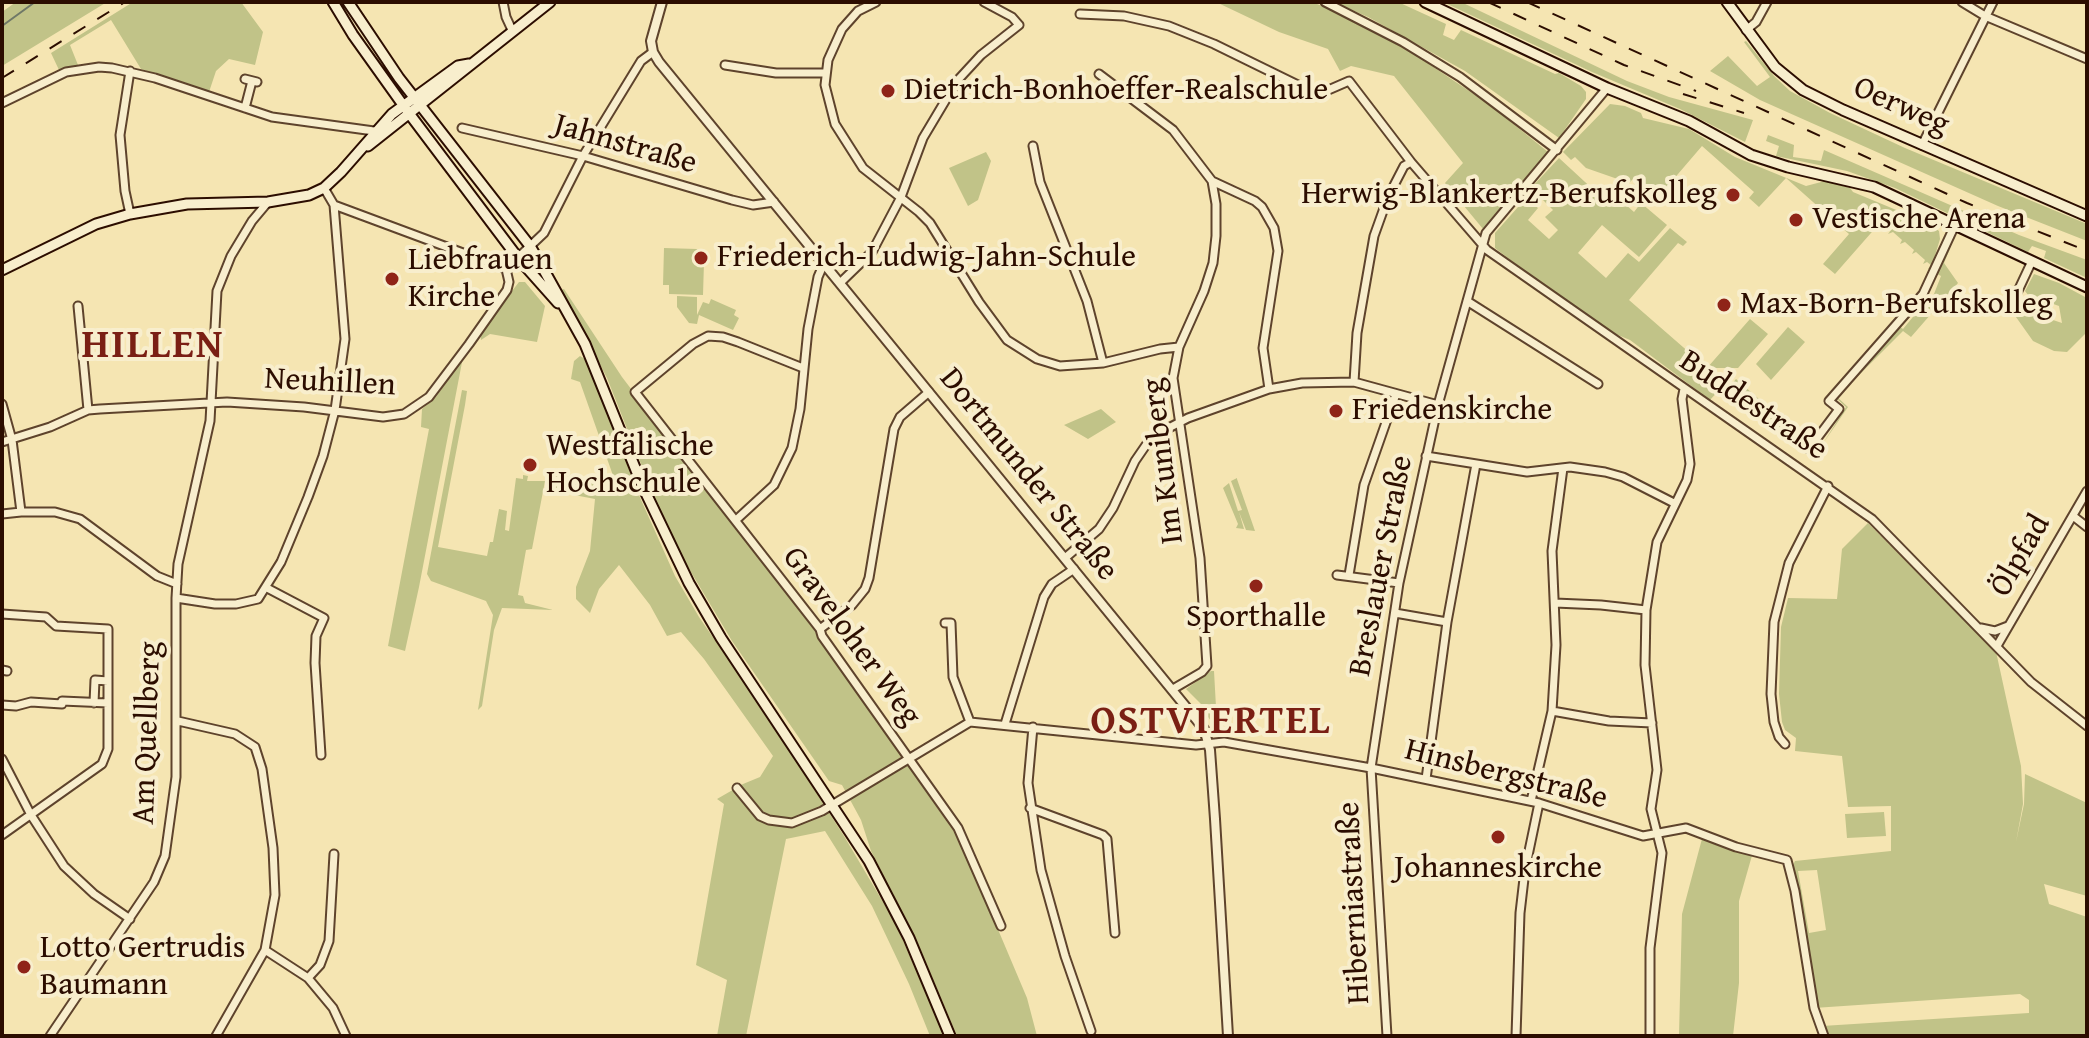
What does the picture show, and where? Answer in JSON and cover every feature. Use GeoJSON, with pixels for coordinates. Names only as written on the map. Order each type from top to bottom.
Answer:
{"type":"FeatureCollection","features":[{"type":"Feature","properties":{"kind":"main road"},"geometry":{"type":"LineString","coordinates":[[333,2],[405,109],[518,258],[571,318]]}},
{"type":"Feature","properties":{"kind":"main road"},"geometry":{"type":"LineString","coordinates":[[348,2],[416,101],[530,246],[585,344],[642,485],[689,583],[721,638],[869,861],[902,924],[950,1036]]}},
{"type":"Feature","properties":{"kind":"main road"},"geometry":{"type":"LineString","coordinates":[[356,155],[374,131],[458,66],[469,64],[550,2]]}},
{"type":"Feature","properties":{"kind":"main road"},"geometry":{"type":"LineString","coordinates":[[1425,2],[1607,88],[1689,121],[1751,155],[1874,187],[2087,287]]}},
{"type":"Feature","properties":{"kind":"main road","name":"Oerweg"},"geometry":{"type":"LineString","coordinates":[[1727,2],[1775,67],[1794,85],[1843,110],[2087,216]]}},
{"type":"Feature","properties":{"kind":"main road"},"geometry":{"type":"LineString","coordinates":[[2,270],[96,224],[130,214],[187,204],[298,198],[324,188],[405,109]]}},
{"type":"Feature","properties":{"kind":"street"},"geometry":{"type":"LineString","coordinates":[[503,2],[512,30]]}},
{"type":"Feature","properties":{"kind":"street"},"geometry":{"type":"LineString","coordinates":[[334,205],[506,269],[549,223],[583,156],[641,61],[653,52],[651,41],[662,2]]}},
{"type":"Feature","properties":{"kind":"street"},"geometry":{"type":"LineString","coordinates":[[876,2],[858,11],[842,29],[825,73],[826,96],[839,134],[863,168],[919,212],[942,239],[979,302],[1007,340],[1037,359],[1060,366],[1103,363],[1179,347]]}},
{"type":"Feature","properties":{"kind":"street"},"geometry":{"type":"LineString","coordinates":[[840,283],[872,252],[901,197],[923,138],[957,81],[981,55],[1019,25],[1012,17],[984,2]]}},
{"type":"Feature","properties":{"kind":"street"},"geometry":{"type":"LineString","coordinates":[[1325,2],[1403,42],[1460,77],[1557,150]]}},
{"type":"Feature","properties":{"kind":"street"},"geometry":{"type":"LineString","coordinates":[[1746,30],[1756,22],[1767,2]]}},
{"type":"Feature","properties":{"kind":"street"},"geometry":{"type":"LineString","coordinates":[[1962,2],[1985,16],[2087,59]]}},
{"type":"Feature","properties":{"kind":"street"},"geometry":{"type":"LineString","coordinates":[[1922,145],[1993,2]]}},
{"type":"Feature","properties":{"kind":"street","name":"Buddestraße"},"geometry":{"type":"LineString","coordinates":[[1080,14],[1124,16],[1169,26],[1214,44],[1310,91],[1326,91],[1349,81],[1411,162],[1483,246],[1872,519],[2031,682],[2087,726]]}},
{"type":"Feature","properties":{"kind":"street","name":"Dortmunder Straße"},"geometry":{"type":"LineString","coordinates":[[653,52],[1201,723],[1209,743],[1228,1036]]}},
{"type":"Feature","properties":{"kind":"street"},"geometry":{"type":"LineString","coordinates":[[725,65],[776,73],[825,73]]}},
{"type":"Feature","properties":{"kind":"street"},"geometry":{"type":"LineString","coordinates":[[2,103],[66,72],[99,67],[130,71],[272,117],[374,131]]}},
{"type":"Feature","properties":{"kind":"street"},"geometry":{"type":"LineString","coordinates":[[130,71],[120,135],[130,214]]}},
{"type":"Feature","properties":{"kind":"street","name":"Im Kuniberg"},"geometry":{"type":"LineString","coordinates":[[1099,74],[1173,130],[1212,181],[1216,204],[1216,248],[1204,291],[1179,347],[1173,378],[1200,558],[1206,623],[1205,669],[1173,689]]}},
{"type":"Feature","properties":{"kind":"street"},"geometry":{"type":"LineString","coordinates":[[245,108],[251,80]]}},
{"type":"Feature","properties":{"kind":"street","name":"Breslauer Straße"},"geometry":{"type":"LineString","coordinates":[[1371,768],[1399,583],[1426,456],[1486,233],[1607,88]]}},
{"type":"Feature","properties":{"kind":"street","name":"Jahnstraße"},"geometry":{"type":"LineString","coordinates":[[462,128],[583,156],[753,205],[774,202]]}},
{"type":"Feature","properties":{"kind":"street"},"geometry":{"type":"LineString","coordinates":[[1033,146],[1040,182],[1087,301],[1103,363]]}},
{"type":"Feature","properties":{"kind":"street"},"geometry":{"type":"LineString","coordinates":[[1354,382],[1357,333],[1374,236],[1388,197],[1404,166],[1411,162]]}},
{"type":"Feature","properties":{"kind":"street"},"geometry":{"type":"LineString","coordinates":[[1212,181],[1262,207],[1278,241],[1263,348],[1269,389]]}},
{"type":"Feature","properties":{"kind":"street"},"geometry":{"type":"LineString","coordinates":[[176,598],[215,604],[245,603],[258,599],[267,588],[323,456],[335,410],[345,339],[334,205],[324,188]]}},
{"type":"Feature","properties":{"kind":"street"},"geometry":{"type":"LineString","coordinates":[[2,442],[50,427],[88,410],[213,402],[219,282],[252,221],[268,202]]}},
{"type":"Feature","properties":{"kind":"street"},"geometry":{"type":"LineString","coordinates":[[1809,449],[1839,409],[1829,401],[1923,294],[1955,225]]}},
{"type":"Feature","properties":{"kind":"street"},"geometry":{"type":"LineString","coordinates":[[2009,310],[2032,261]]}},
{"type":"Feature","properties":{"kind":"street"},"geometry":{"type":"LineString","coordinates":[[736,520],[768,491],[784,468],[795,434],[812,309],[824,263]]}},
{"type":"Feature","properties":{"kind":"street","name":"Neuhillen"},"geometry":{"type":"LineString","coordinates":[[213,402],[335,410],[383,417],[404,414],[429,397],[507,290],[506,269]]}},
{"type":"Feature","properties":{"kind":"street"},"geometry":{"type":"LineString","coordinates":[[1467,301],[1598,384]]}},
{"type":"Feature","properties":{"kind":"street"},"geometry":{"type":"LineString","coordinates":[[78,306],[88,410]]}},
{"type":"Feature","properties":{"kind":"street","name":"Graveloher Weg"},"geometry":{"type":"LineString","coordinates":[[803,368],[723,337],[708,336],[693,344],[635,392],[820,629],[958,828],[1001,926]]}},
{"type":"Feature","properties":{"kind":"street"},"geometry":{"type":"LineString","coordinates":[[1065,558],[1099,529],[1146,445],[1178,422],[1269,389],[1302,383],[1354,382],[1438,405]]}},
{"type":"Feature","properties":{"kind":"street"},"geometry":{"type":"LineString","coordinates":[[1650,1036],[1650,948],[1662,853],[1651,809],[1657,770],[1645,665],[1646,610],[1657,542],[1687,480],[1690,464],[1682,399],[1684,389]]}},
{"type":"Feature","properties":{"kind":"street"},"geometry":{"type":"LineString","coordinates":[[820,629],[852,605],[865,589],[894,429],[900,417],[929,392]]}},
{"type":"Feature","properties":{"kind":"street"},"geometry":{"type":"LineString","coordinates":[[1349,575],[1364,485],[1396,394]]}},
{"type":"Feature","properties":{"kind":"street","name":"Am Quellberg"},"geometry":{"type":"LineString","coordinates":[[50,1036],[154,882],[165,856],[176,777],[176,598],[180,547],[213,402]]}},
{"type":"Feature","properties":{"kind":"street"},"geometry":{"type":"LineString","coordinates":[[2,404],[12,440],[21,512]]}},
{"type":"Feature","properties":{"kind":"street"},"geometry":{"type":"LineString","coordinates":[[1426,456],[1527,472],[1563,468],[1605,472],[1623,477],[1674,503]]}},
{"type":"Feature","properties":{"kind":"street"},"geometry":{"type":"LineString","coordinates":[[1426,779],[1447,622],[1476,464]]}},
{"type":"Feature","properties":{"kind":"street"},"geometry":{"type":"LineString","coordinates":[[1516,1036],[1519,923],[1556,675],[1552,551],[1563,468]]}},
{"type":"Feature","properties":{"kind":"street"},"geometry":{"type":"LineString","coordinates":[[1785,744],[1774,722],[1771,694],[1774,622],[1789,563],[1828,486]]}},
{"type":"Feature","properties":{"kind":"street","name":"Ölpfad"},"geometry":{"type":"LineString","coordinates":[[1997,646],[2087,491]]}},
{"type":"Feature","properties":{"kind":"street"},"geometry":{"type":"LineString","coordinates":[[2,514],[55,512],[80,519],[134,561],[164,580],[177,584]]}},
{"type":"Feature","properties":{"kind":"street"},"geometry":{"type":"LineString","coordinates":[[2073,516],[2087,527]]}},
{"type":"Feature","properties":{"kind":"street"},"geometry":{"type":"LineString","coordinates":[[1005,724],[1044,597],[1052,584],[1074,569]]}},
{"type":"Feature","properties":{"kind":"street"},"geometry":{"type":"LineString","coordinates":[[1337,575],[1399,583]]}},
{"type":"Feature","properties":{"kind":"street"},"geometry":{"type":"LineString","coordinates":[[267,588],[324,618],[316,636],[315,663],[321,755]]}},
{"type":"Feature","properties":{"kind":"street"},"geometry":{"type":"LineString","coordinates":[[1555,603],[1646,610]]}},
{"type":"Feature","properties":{"kind":"street"},"geometry":{"type":"LineString","coordinates":[[1395,613],[1447,622]]}},
{"type":"Feature","properties":{"kind":"street"},"geometry":{"type":"LineString","coordinates":[[2,614],[46,617],[56,626],[108,629],[108,749],[102,764],[2,835]]}},
{"type":"Feature","properties":{"kind":"street"},"geometry":{"type":"LineString","coordinates":[[737,788],[760,816],[780,823],[807,819],[970,722],[953,677],[951,623],[945,623]]}},
{"type":"Feature","properties":{"kind":"street"},"geometry":{"type":"LineString","coordinates":[[1979,627],[1995,631],[2009,626]]}},
{"type":"Feature","properties":{"kind":"street"},"geometry":{"type":"LineString","coordinates":[[94,703],[95,680],[108,681]]}},
{"type":"Feature","properties":{"kind":"street"},"geometry":{"type":"LineString","coordinates":[[2,705],[16,706],[31,702],[62,704],[62,701],[108,703]]}},
{"type":"Feature","properties":{"kind":"street"},"geometry":{"type":"LineString","coordinates":[[1552,711],[1609,721],[1652,723]]}},
{"type":"Feature","properties":{"kind":"street"},"geometry":{"type":"LineString","coordinates":[[178,721],[235,734],[249,742],[260,758],[275,875],[273,915],[265,950],[216,1036]]}},
{"type":"Feature","properties":{"kind":"street","name":"Hinsbergstraße"},"geometry":{"type":"LineString","coordinates":[[970,722],[1196,745],[1224,742],[1535,802],[1643,836],[1686,828],[1736,847],[1787,860],[1814,1008],[1824,1036]]}},
{"type":"Feature","properties":{"kind":"street"},"geometry":{"type":"LineString","coordinates":[[1033,727],[1028,783],[1041,870],[1091,1031]]}},
{"type":"Feature","properties":{"kind":"street"},"geometry":{"type":"LineString","coordinates":[[307,743],[320,742]]}},
{"type":"Feature","properties":{"kind":"street"},"geometry":{"type":"LineString","coordinates":[[2,759],[31,815],[64,866],[94,894],[130,919]]}},
{"type":"Feature","properties":{"kind":"street","name":"Hiberniastraße"},"geometry":{"type":"LineString","coordinates":[[1371,768],[1387,1036]]}},
{"type":"Feature","properties":{"kind":"street"},"geometry":{"type":"LineString","coordinates":[[1030,808],[1107,839],[1115,933]]}},
{"type":"Feature","properties":{"kind":"street"},"geometry":{"type":"LineString","coordinates":[[308,978],[320,965],[329,941],[334,854]]}},
{"type":"Feature","properties":{"kind":"street"},"geometry":{"type":"LineString","coordinates":[[265,950],[308,978],[333,1008],[346,1036]]}},
{"type":"Feature","properties":{"kind":"green space"},"geometry":{"type":"Polygon","coordinates":[[[16,2],[107,2],[2,66],[2,12],[16,2]]]}},
{"type":"Feature","properties":{"kind":"green space"},"geometry":{"type":"Polygon","coordinates":[[[133,2],[241,2],[263,32],[255,65],[229,59],[216,71],[209,92],[141,69],[111,20],[70,45],[78,65],[59,70],[51,53],[133,2]]]}},
{"type":"Feature","properties":{"kind":"green space"},"geometry":{"type":"Polygon","coordinates":[[[1216,2],[1312,2],[1327,8],[1382,34],[1423,60],[1490,105],[1548,152],[1483,229],[1445,183],[1463,163],[1394,76],[1351,66],[1340,71],[1328,49],[1279,32],[1216,2]]]}},
{"type":"Feature","properties":{"kind":"green space"},"geometry":{"type":"Polygon","coordinates":[[[1333,2],[1398,2],[1446,24],[1443,35],[1454,40],[1461,30],[1555,74],[1559,73],[1581,86],[1586,92],[1586,99],[1559,138],[1465,71],[1368,17],[1333,2]]]}},
{"type":"Feature","properties":{"kind":"green space"},"geometry":{"type":"Polygon","coordinates":[[[1443,2],[1461,2],[1627,81],[1669,97],[1753,120],[1745,142],[1680,109],[1592,72],[1443,2]]]}},
{"type":"Feature","properties":{"kind":"green space"},"geometry":{"type":"Polygon","coordinates":[[[1746,41],[1790,91],[1905,148],[2087,224],[2087,241],[1998,206],[1760,100],[1710,71],[1728,56],[1757,86],[1770,77],[1746,41]]]}},
{"type":"Feature","properties":{"kind":"green space"},"geometry":{"type":"Polygon","coordinates":[[[1610,104],[1625,106],[1641,113],[1643,118],[1689,129],[1735,157],[1806,186],[1825,181],[1850,188],[1853,192],[1930,224],[1939,231],[1940,239],[1931,269],[1928,269],[1931,265],[1927,262],[1923,264],[1925,260],[1916,252],[1912,254],[1914,250],[1905,242],[1900,244],[1902,240],[1893,232],[1888,234],[1891,230],[1878,225],[1835,274],[1823,264],[1849,234],[1786,178],[1759,207],[1749,198],[1754,192],[1702,146],[1654,202],[1633,179],[1629,183],[1586,168],[1575,157],[1571,160],[1563,152],[1610,104]]]}},
{"type":"Feature","properties":{"kind":"green space"},"geometry":{"type":"Polygon","coordinates":[[[1768,135],[1794,145],[1793,157],[1821,161],[1824,150],[2019,235],[2087,260],[2087,278],[2044,258],[2046,251],[2032,246],[2028,252],[1895,188],[1847,171],[1776,156],[1779,146],[1766,141],[1768,135]]]}},
{"type":"Feature","properties":{"kind":"green space"},"geometry":{"type":"Polygon","coordinates":[[[986,152],[991,161],[978,200],[968,206],[949,168],[986,152]]]}},
{"type":"Feature","properties":{"kind":"green space"},"geometry":{"type":"Polygon","coordinates":[[[1559,158],[1610,205],[1617,197],[1634,212],[1641,203],[1667,225],[1639,257],[1602,225],[1578,253],[1606,278],[1628,253],[1639,262],[1670,228],[1687,242],[1683,246],[1678,243],[1629,300],[1691,354],[1686,361],[1701,374],[1724,373],[1731,377],[1710,400],[1630,340],[1613,333],[1541,284],[1495,248],[1495,233],[1526,198],[1538,208],[1528,220],[1549,239],[1558,230],[1545,217],[1553,210],[1531,188],[1559,158]]]}},
{"type":"Feature","properties":{"kind":"green space"},"geometry":{"type":"Polygon","coordinates":[[[1952,244],[1944,263],[1958,283],[1911,337],[1903,331],[1837,397],[1848,407],[1822,445],[1846,407],[1835,397],[1899,326],[1903,329],[1922,306],[1920,302],[1924,305],[1934,294],[1941,276],[1937,274],[1952,244]]]}},
{"type":"Feature","properties":{"kind":"green space"},"geometry":{"type":"Polygon","coordinates":[[[664,248],[697,249],[704,262],[703,295],[669,294],[669,285],[663,285],[664,248]]]}},
{"type":"Feature","properties":{"kind":"green space"},"geometry":{"type":"Polygon","coordinates":[[[2034,274],[2087,298],[2087,332],[2067,352],[2054,351],[2033,341],[2011,310],[2021,304],[2041,316],[2062,323],[2059,306],[2028,295],[2025,291],[2034,274]]]}},
{"type":"Feature","properties":{"kind":"green space"},"geometry":{"type":"Polygon","coordinates":[[[519,282],[525,282],[545,306],[537,342],[490,334],[481,340],[480,332],[519,282]]]}},
{"type":"Feature","properties":{"kind":"green space"},"geometry":{"type":"Polygon","coordinates":[[[564,289],[622,377],[815,631],[961,842],[1027,998],[1037,1036],[957,1036],[915,937],[871,851],[861,820],[842,785],[829,781],[732,641],[679,552],[607,378],[561,290],[564,289]]]}},
{"type":"Feature","properties":{"kind":"green space"},"geometry":{"type":"Polygon","coordinates":[[[677,296],[697,297],[697,315],[703,302],[709,304],[711,299],[736,310],[734,315],[739,318],[733,330],[699,315],[697,324],[689,323],[677,307],[677,296]]]}},
{"type":"Feature","properties":{"kind":"green space"},"geometry":{"type":"Polygon","coordinates":[[[1750,319],[1768,334],[1738,368],[1707,368],[1750,319]]]}},
{"type":"Feature","properties":{"kind":"green space"},"geometry":{"type":"Polygon","coordinates":[[[1788,327],[1805,342],[1771,380],[1756,364],[1788,327]]]}},
{"type":"Feature","properties":{"kind":"green space"},"geometry":{"type":"Polygon","coordinates":[[[580,356],[585,359],[595,380],[638,493],[675,576],[844,836],[896,924],[944,1036],[930,1036],[872,906],[825,831],[786,839],[746,1036],[717,1036],[727,980],[696,965],[724,804],[717,799],[760,777],[773,756],[681,632],[667,636],[650,605],[619,565],[599,589],[590,613],[576,599],[576,587],[590,551],[595,499],[548,490],[552,471],[616,484],[580,382],[571,379],[574,361],[580,356]]]}},
{"type":"Feature","properties":{"kind":"green space"},"geometry":{"type":"Polygon","coordinates":[[[463,357],[405,651],[388,646],[429,429],[421,427],[422,409],[436,397],[463,357]]]}},
{"type":"Feature","properties":{"kind":"green space"},"geometry":{"type":"Polygon","coordinates":[[[1736,379],[1806,440],[1804,442],[1724,395],[1721,397],[1736,379]]]}},
{"type":"Feature","properties":{"kind":"green space"},"geometry":{"type":"Polygon","coordinates":[[[462,390],[467,391],[465,405],[438,547],[487,556],[499,509],[507,511],[505,530],[509,531],[516,478],[523,479],[523,475],[528,476],[527,481],[545,481],[532,549],[526,550],[518,595],[523,596],[525,603],[553,610],[502,608],[494,630],[482,706],[478,710],[493,615],[486,601],[431,581],[427,574],[462,390]]]}},
{"type":"Feature","properties":{"kind":"green space"},"geometry":{"type":"Polygon","coordinates":[[[1101,409],[1116,422],[1088,439],[1064,425],[1101,409]]]}},
{"type":"Feature","properties":{"kind":"green space"},"geometry":{"type":"Polygon","coordinates":[[[1237,478],[1255,531],[1246,530],[1239,512],[1244,529],[1236,528],[1238,524],[1223,488],[1229,483],[1238,511],[1242,510],[1231,481],[1237,478]]]}},
{"type":"Feature","properties":{"kind":"green space"},"geometry":{"type":"Polygon","coordinates":[[[1868,523],[1995,647],[2021,766],[2023,804],[2016,842],[2024,804],[2025,774],[2087,803],[2087,896],[2044,884],[2049,904],[2087,917],[2087,1036],[1824,1036],[1822,1026],[2029,1013],[2029,1000],[2020,994],[1814,1008],[1790,871],[1795,861],[1891,851],[1891,806],[1848,807],[1842,756],[1795,751],[1796,738],[1785,730],[1782,722],[1779,694],[1781,627],[1788,598],[1837,599],[1842,549],[1868,523]],[[1817,870],[1798,871],[1809,933],[1826,930],[1817,870]]]}},
{"type":"Feature","properties":{"kind":"green space"},"geometry":{"type":"Polygon","coordinates":[[[1214,671],[1215,726],[1201,708],[1203,706],[1186,689],[1214,671]]]}},
{"type":"Feature","properties":{"kind":"green space"},"geometry":{"type":"Polygon","coordinates":[[[1884,812],[1886,836],[1847,838],[1845,814],[1884,812]]]}},
{"type":"Feature","properties":{"kind":"green space"},"geometry":{"type":"Polygon","coordinates":[[[1703,835],[1753,852],[1739,901],[1739,983],[1733,1036],[1679,1036],[1682,914],[1703,835]]]}},
{"type":"Feature","properties":{"kind":"waterway"},"geometry":{"type":"LineString","coordinates":[[2,26],[35,2]]}},
{"type":"Feature","properties":{"kind":"railway"},"geometry":{"type":"LineString","coordinates":[[2,78],[125,2]]}},
{"type":"Feature","properties":{"kind":"railway"},"geometry":{"type":"LineString","coordinates":[[1488,2],[1624,65],[1696,91]]}},
{"type":"Feature","properties":{"kind":"railway"},"geometry":{"type":"LineString","coordinates":[[1527,2],[1967,203],[2087,251]]}},
{"type":"Feature","properties":{"kind":"railway"},"geometry":{"type":"LineString","coordinates":[[1683,94],[1744,113]]}},
{"type":"Feature","properties":{"kind":"place","name":"Dietrich-Bonhoeffer-Realschule"},"geometry":{"type":"Point","coordinates":[888,91]}},
{"type":"Feature","properties":{"kind":"place","name":"Herwig-Blankertz-Berufskolleg"},"geometry":{"type":"Point","coordinates":[1733,195]}},
{"type":"Feature","properties":{"kind":"place","name":"Vestische Arena"},"geometry":{"type":"Point","coordinates":[1796,220]}},
{"type":"Feature","properties":{"kind":"place","name":"Friederich-Ludwig-Jahn-Schule"},"geometry":{"type":"Point","coordinates":[701,258]}},
{"type":"Feature","properties":{"kind":"place","name":"Liebfrauen Kirche"},"geometry":{"type":"Point","coordinates":[392,279]}},
{"type":"Feature","properties":{"kind":"place","name":"Max-Born-Berufskolleg"},"geometry":{"type":"Point","coordinates":[1724,305]}},
{"type":"Feature","properties":{"kind":"place","name":"Friedenskirche"},"geometry":{"type":"Point","coordinates":[1336,411]}},
{"type":"Feature","properties":{"kind":"place","name":"Westfälische Hochschule"},"geometry":{"type":"Point","coordinates":[530,465]}},
{"type":"Feature","properties":{"kind":"place","name":"Sporthalle"},"geometry":{"type":"Point","coordinates":[1256,586]}},
{"type":"Feature","properties":{"kind":"place","name":"Johanneskirche"},"geometry":{"type":"Point","coordinates":[1498,837]}},
{"type":"Feature","properties":{"kind":"place","name":"Lotto Gertrudis Baumann"},"geometry":{"type":"Point","coordinates":[24,967]}},
{"type":"Feature","properties":{"kind":"district","name":"HILLEN"},"geometry":{"type":"Point","coordinates":[153,347]}},
{"type":"Feature","properties":{"kind":"district","name":"OSTVIERTEL"},"geometry":{"type":"Point","coordinates":[1211,723]}}]}
